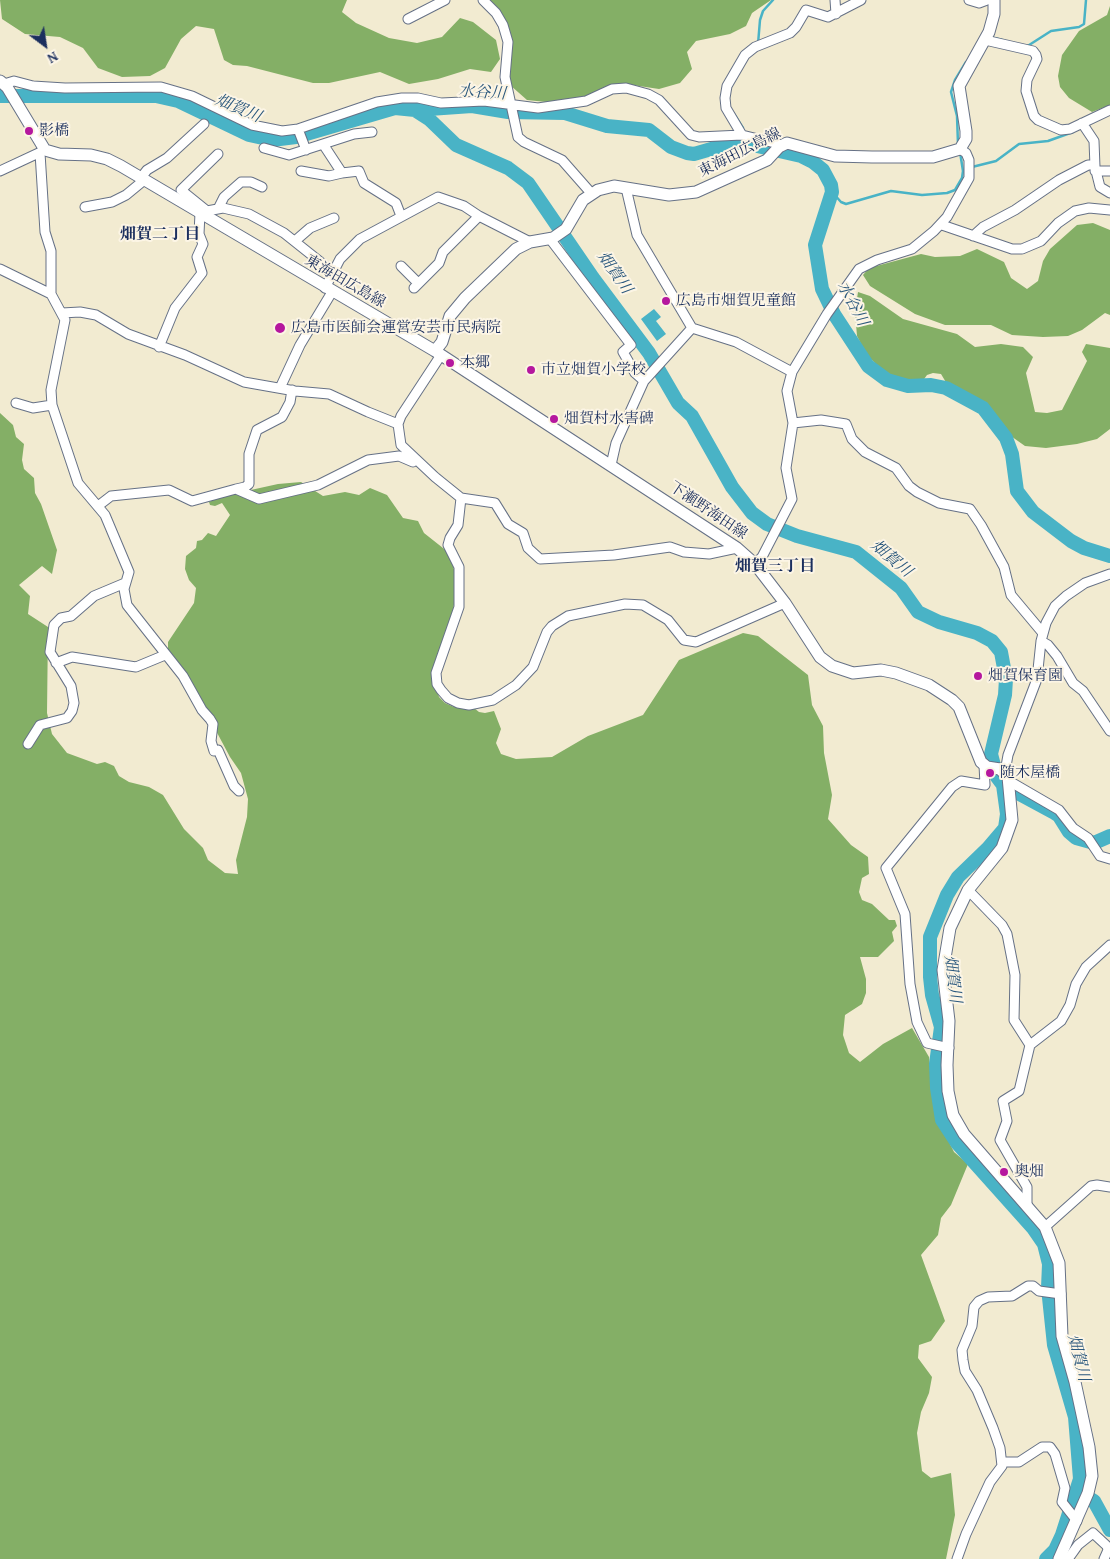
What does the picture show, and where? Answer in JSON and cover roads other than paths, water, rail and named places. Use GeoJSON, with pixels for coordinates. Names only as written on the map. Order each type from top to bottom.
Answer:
{"type":"FeatureCollection","features":[{"type":"Feature","properties":{"kind":"main road"},"geometry":{"type":"LineString","coordinates":[[956,151],[966,139],[959,90],[960,83],[987,38],[993,22],[994,0]]}},
{"type":"Feature","properties":{"kind":"main road"},"geometry":{"type":"LineString","coordinates":[[3,84],[23,115],[43,152]]}},
{"type":"Feature","properties":{"kind":"main road","name":"東海田広島線"},"geometry":{"type":"LineString","coordinates":[[591,193],[607,187],[669,195],[686,194],[757,165],[778,149],[792,143],[835,156],[926,157],[956,151]]}},
{"type":"Feature","properties":{"kind":"main road","name":"東海田広島線"},"geometry":{"type":"LineString","coordinates":[[43,152],[91,155],[107,159],[203,213],[329,290],[438,353]]}},
{"type":"Feature","properties":{"kind":"main road"},"geometry":{"type":"LineString","coordinates":[[438,353],[450,316],[461,302],[504,259],[530,242],[552,238],[566,229],[579,206],[591,193]]}},
{"type":"Feature","properties":{"kind":"main road","name":"下瀬野海田線"},"geometry":{"type":"LineString","coordinates":[[438,353],[737,548],[756,564],[820,657],[832,666],[853,673],[881,670],[896,673],[929,685],[952,700],[959,707],[985,766]]}},
{"type":"Feature","properties":{"kind":"main road"},"geometry":{"type":"LineString","coordinates":[[985,766],[1007,780],[1012,820],[1007,840],[997,856],[968,890],[952,920],[943,970],[949,1021],[948,1091],[953,1115],[964,1134],[981,1156],[1045,1226],[1059,1263],[1058,1294],[1062,1336],[1075,1382],[1092,1476],[1087,1496],[1075,1519],[1059,1559]]}},
{"type":"Feature","properties":{"kind":"street"},"geometry":{"type":"LineString","coordinates":[[408,18],[445,0]]}},
{"type":"Feature","properties":{"kind":"street"},"geometry":{"type":"LineString","coordinates":[[483,0],[496,13],[508,42],[505,77],[518,137],[524,142],[562,160],[591,193]]}},
{"type":"Feature","properties":{"kind":"street"},"geometry":{"type":"LineString","coordinates":[[835,0],[836,14]]}},
{"type":"Feature","properties":{"kind":"street"},"geometry":{"type":"LineString","coordinates":[[742,135],[726,108],[725,98],[727,86],[745,55],[755,47],[790,33],[806,10],[823,17],[836,14],[861,0]]}},
{"type":"Feature","properties":{"kind":"street"},"geometry":{"type":"LineString","coordinates":[[969,0],[979,3],[987,0]]}},
{"type":"Feature","properties":{"kind":"street"},"geometry":{"type":"LineString","coordinates":[[987,38],[1033,51],[1036,54],[1037,59],[1027,80],[1026,91],[1034,116],[1038,120],[1061,130],[1110,110]]}},
{"type":"Feature","properties":{"kind":"street"},"geometry":{"type":"LineString","coordinates":[[3,84],[14,81],[33,86],[65,88],[161,87],[192,96],[252,126],[280,130],[298,130],[377,102],[402,98],[418,98],[441,103],[462,101],[512,108],[538,108],[578,103],[594,99],[612,89],[626,88],[648,94],[659,100],[691,135],[699,137],[742,135],[778,149]]}},
{"type":"Feature","properties":{"kind":"street"},"geometry":{"type":"LineString","coordinates":[[1082,123],[1094,141],[1095,168],[1100,187],[1110,193]]}},
{"type":"Feature","properties":{"kind":"street"},"geometry":{"type":"LineString","coordinates":[[85,207],[112,202],[126,196],[142,180],[147,170],[167,158],[204,124]]}},
{"type":"Feature","properties":{"kind":"street"},"geometry":{"type":"LineString","coordinates":[[298,130],[305,148]]}},
{"type":"Feature","properties":{"kind":"street"},"geometry":{"type":"LineString","coordinates":[[264,148],[290,154],[354,134],[372,132]]}},
{"type":"Feature","properties":{"kind":"street"},"geometry":{"type":"LineString","coordinates":[[323,144],[342,173]]}},
{"type":"Feature","properties":{"kind":"street"},"geometry":{"type":"LineString","coordinates":[[756,564],[772,539],[792,499],[786,468],[793,423],[787,391],[792,372],[831,309],[859,269],[878,260],[912,249],[942,224],[966,188],[969,178],[969,160],[956,151]]}},
{"type":"Feature","properties":{"kind":"street"},"geometry":{"type":"LineString","coordinates":[[0,171],[43,152],[45,232],[51,251],[52,294],[65,320],[51,390],[52,405],[78,483],[98,506],[114,535],[129,572],[125,582],[127,605],[140,619],[165,655],[183,676],[202,710],[212,722],[212,744],[214,751],[218,750],[231,780],[239,791]]}},
{"type":"Feature","properties":{"kind":"street"},"geometry":{"type":"LineString","coordinates":[[203,213],[181,190],[218,154]]}},
{"type":"Feature","properties":{"kind":"street"},"geometry":{"type":"LineString","coordinates":[[973,236],[983,227],[1015,210],[1059,180],[1088,165],[1110,171]]}},
{"type":"Feature","properties":{"kind":"street"},"geometry":{"type":"LineString","coordinates":[[301,171],[329,176],[359,171],[364,183],[396,203],[401,216]]}},
{"type":"Feature","properties":{"kind":"street"},"geometry":{"type":"LineString","coordinates":[[218,208],[224,197],[241,182],[251,182],[262,187]]}},
{"type":"Feature","properties":{"kind":"street"},"geometry":{"type":"LineString","coordinates":[[626,188],[637,235],[692,328],[736,342],[792,372]]}},
{"type":"Feature","properties":{"kind":"street"},"geometry":{"type":"LineString","coordinates":[[280,388],[329,290],[333,272],[340,259],[360,239],[438,197],[464,206],[530,242]]}},
{"type":"Feature","properties":{"kind":"street"},"geometry":{"type":"LineString","coordinates":[[203,213],[218,208],[249,214],[294,241],[333,272]]}},
{"type":"Feature","properties":{"kind":"street"},"geometry":{"type":"LineString","coordinates":[[942,224],[1012,249],[1022,249],[1041,242],[1058,223],[1075,211],[1089,208],[1110,210]]}},
{"type":"Feature","properties":{"kind":"street"},"geometry":{"type":"LineString","coordinates":[[159,347],[175,308],[202,273],[197,254],[203,244],[198,234],[203,213]]}},
{"type":"Feature","properties":{"kind":"street"},"geometry":{"type":"LineString","coordinates":[[401,266],[416,286],[439,263],[443,252],[480,216]]}},
{"type":"Feature","properties":{"kind":"street"},"geometry":{"type":"LineString","coordinates":[[294,241],[310,228],[334,218]]}},
{"type":"Feature","properties":{"kind":"street"},"geometry":{"type":"LineString","coordinates":[[552,238],[631,345],[623,352],[635,373],[647,378]]}},
{"type":"Feature","properties":{"kind":"street"},"geometry":{"type":"LineString","coordinates":[[0,268],[52,294]]}},
{"type":"Feature","properties":{"kind":"street"},"geometry":{"type":"LineString","coordinates":[[62,313],[80,312],[96,315],[128,334],[185,355],[244,382],[329,394],[398,424]]}},
{"type":"Feature","properties":{"kind":"street"},"geometry":{"type":"LineString","coordinates":[[611,465],[616,443],[647,378],[692,328]]}},
{"type":"Feature","properties":{"kind":"street"},"geometry":{"type":"LineString","coordinates":[[438,353],[428,376],[406,406],[398,424],[401,445],[435,478],[460,498],[495,503],[508,524],[523,533],[528,548],[540,559],[614,555],[670,547],[684,552],[709,554],[737,548]]}},
{"type":"Feature","properties":{"kind":"street"},"geometry":{"type":"LineString","coordinates":[[98,506],[105,500],[117,496],[173,490],[192,501],[221,491],[245,487],[249,484],[249,454],[257,430],[282,417],[290,402],[292,390]]}},
{"type":"Feature","properties":{"kind":"street"},"geometry":{"type":"LineString","coordinates":[[16,403],[33,408],[52,405]]}},
{"type":"Feature","properties":{"kind":"street"},"geometry":{"type":"LineString","coordinates":[[793,423],[822,420],[846,424],[852,439],[865,452],[896,468],[909,486],[917,492],[939,503],[970,509],[982,525],[1004,567],[1011,595],[1053,650],[1070,679],[1083,691],[1110,731]]}},
{"type":"Feature","properties":{"kind":"street"},"geometry":{"type":"LineString","coordinates":[[236,489],[259,498],[318,485],[368,460],[399,456],[435,478]]}},
{"type":"Feature","properties":{"kind":"street"},"geometry":{"type":"LineString","coordinates":[[460,498],[458,526],[450,538],[448,546],[459,567],[459,607],[436,672],[437,684],[441,690],[448,698],[458,703],[469,705],[493,700],[516,685],[533,667],[547,632],[552,626],[568,616],[625,604],[643,605],[668,620],[684,640],[689,643],[696,642],[785,604]]}},
{"type":"Feature","properties":{"kind":"street"},"geometry":{"type":"LineString","coordinates":[[1110,574],[1084,582],[1055,606],[1041,636],[1037,679],[1008,755],[1007,780],[1059,810],[1073,828],[1088,838],[1100,856],[1110,859]]}},
{"type":"Feature","properties":{"kind":"street"},"geometry":{"type":"LineString","coordinates":[[28,744],[40,725],[67,718],[72,711],[74,703],[71,686],[50,652],[56,621],[72,616],[94,596],[125,582]]}},
{"type":"Feature","properties":{"kind":"street"},"geometry":{"type":"LineString","coordinates":[[56,663],[72,658],[136,667],[165,655]]}},
{"type":"Feature","properties":{"kind":"street"},"geometry":{"type":"LineString","coordinates":[[949,1048],[927,1043],[917,1022],[910,984],[905,914],[886,868],[952,787],[961,781],[985,785],[985,766]]}},
{"type":"Feature","properties":{"kind":"street"},"geometry":{"type":"LineString","coordinates":[[968,890],[1002,926],[1007,934],[1014,975],[1014,1020],[1030,1045]]}},
{"type":"Feature","properties":{"kind":"street"},"geometry":{"type":"LineString","coordinates":[[1027,1205],[1027,1187],[1022,1174],[1000,1140],[1007,1121],[1004,1101],[1019,1091],[1030,1045],[1061,1021],[1070,1005],[1076,984],[1086,967],[1110,945]]}},
{"type":"Feature","properties":{"kind":"street"},"geometry":{"type":"LineString","coordinates":[[1045,1226],[1091,1186],[1110,1187]]}},
{"type":"Feature","properties":{"kind":"street"},"geometry":{"type":"LineString","coordinates":[[957,1559],[970,1523],[1002,1462],[993,1428],[977,1390],[965,1371],[962,1350],[972,1326],[974,1307],[979,1301],[992,1296],[1012,1296],[1028,1286],[1033,1286],[1039,1292],[1058,1294]]}},
{"type":"Feature","properties":{"kind":"street"},"geometry":{"type":"LineString","coordinates":[[1002,1462],[1019,1462],[1042,1448],[1050,1447],[1055,1454],[1065,1488],[1063,1505],[1075,1519]]}},
{"type":"Feature","properties":{"kind":"street"},"geometry":{"type":"LineString","coordinates":[[1068,1559],[1078,1546],[1093,1533],[1108,1545],[1104,1559]]}},
{"type":"Feature","properties":{"kind":"water"},"geometry":{"type":"Polygon","coordinates":[[[654,309],[661,317],[656,321],[666,334],[657,341],[641,319],[654,309]]]}},
{"type":"Feature","properties":{"kind":"waterway"},"geometry":{"type":"LineString","coordinates":[[758,44],[760,20],[763,11],[773,0]]}},
{"type":"Feature","properties":{"kind":"waterway"},"geometry":{"type":"LineString","coordinates":[[1026,47],[1051,31],[1079,27],[1084,24],[1086,0]]}},
{"type":"Feature","properties":{"kind":"waterway"},"geometry":{"type":"LineString","coordinates":[[990,37],[1002,40]]}},
{"type":"Feature","properties":{"kind":"waterway"},"geometry":{"type":"LineString","coordinates":[[958,144],[957,116],[951,92],[955,80],[966,62]]}},
{"type":"Feature","properties":{"kind":"waterway","name":"水谷川"},"geometry":{"type":"LineString","coordinates":[[0,96],[156,96],[178,101],[249,135],[272,140],[296,137],[395,108],[415,110],[472,106],[508,112],[565,113],[607,126],[649,130],[671,147],[687,153],[694,154],[732,143],[744,143],[801,156],[823,170],[831,185],[832,192],[815,245],[822,289],[834,314],[868,366],[887,380],[908,386],[931,385],[946,388],[983,408],[1006,438],[1012,454],[1017,491],[1033,512],[1071,541],[1084,548],[1110,556]]}},
{"type":"Feature","properties":{"kind":"waterway","name":"畑賀川"},"geometry":{"type":"LineString","coordinates":[[415,110],[429,119],[456,145],[508,168],[528,183],[593,278],[649,353],[678,403],[692,416],[732,487],[752,513],[767,524],[797,536],[856,552],[901,588],[918,612],[939,622],[977,633],[992,641],[1001,652],[1006,679],[1005,695],[991,754],[997,777],[1003,785],[1007,814],[1005,828],[988,848],[958,877],[947,895],[930,937],[930,977],[932,995],[941,1027],[936,1064],[937,1088],[942,1120],[957,1143],[1033,1228],[1044,1244],[1049,1264],[1048,1288],[1054,1345],[1075,1417],[1080,1479],[1062,1535],[1055,1550],[1046,1559]]}},
{"type":"Feature","properties":{"kind":"waterway"},"geometry":{"type":"LineString","coordinates":[[734,114],[743,128]]}},
{"type":"Feature","properties":{"kind":"waterway"},"geometry":{"type":"LineString","coordinates":[[972,167],[996,161],[1019,144],[1048,141],[1073,132]]}},
{"type":"Feature","properties":{"kind":"waterway"},"geometry":{"type":"LineString","coordinates":[[832,192],[841,202],[846,204],[891,191],[922,195],[947,193],[955,190],[962,178],[963,171],[960,152]]}},
{"type":"Feature","properties":{"kind":"waterway"},"geometry":{"type":"LineString","coordinates":[[1003,785],[1059,816],[1069,832],[1076,838],[1094,843],[1110,836]]}},
{"type":"Feature","properties":{"kind":"waterway"},"geometry":{"type":"LineString","coordinates":[[1077,1491],[1094,1501],[1110,1530]]}},
{"type":"Feature","properties":{"kind":"place","name":"影橋"},"geometry":{"type":"Point","coordinates":[29,131]}},
{"type":"Feature","properties":{"kind":"place","name":"広島市畑賀児童館"},"geometry":{"type":"Point","coordinates":[666,301]}},
{"type":"Feature","properties":{"kind":"place","name":"広島市医師会運営安芸市民病院"},"geometry":{"type":"Point","coordinates":[280,328]}},
{"type":"Feature","properties":{"kind":"place","name":"本郷"},"geometry":{"type":"Point","coordinates":[450,363]}},
{"type":"Feature","properties":{"kind":"place","name":"市立畑賀小学校"},"geometry":{"type":"Point","coordinates":[531,370]}},
{"type":"Feature","properties":{"kind":"place","name":"畑賀村水害碑"},"geometry":{"type":"Point","coordinates":[554,419]}},
{"type":"Feature","properties":{"kind":"place","name":"畑賀保育園"},"geometry":{"type":"Point","coordinates":[978,676]}},
{"type":"Feature","properties":{"kind":"place","name":"随木屋橋"},"geometry":{"type":"Point","coordinates":[990,773]}},
{"type":"Feature","properties":{"kind":"place","name":"奥畑"},"geometry":{"type":"Point","coordinates":[1004,1172]}},
{"type":"Feature","properties":{"kind":"district","name":"畑賀二丁目"},"geometry":{"type":"Point","coordinates":[160,235]}},
{"type":"Feature","properties":{"kind":"district","name":"畑賀三丁目"},"geometry":{"type":"Point","coordinates":[775,567]}}]}
